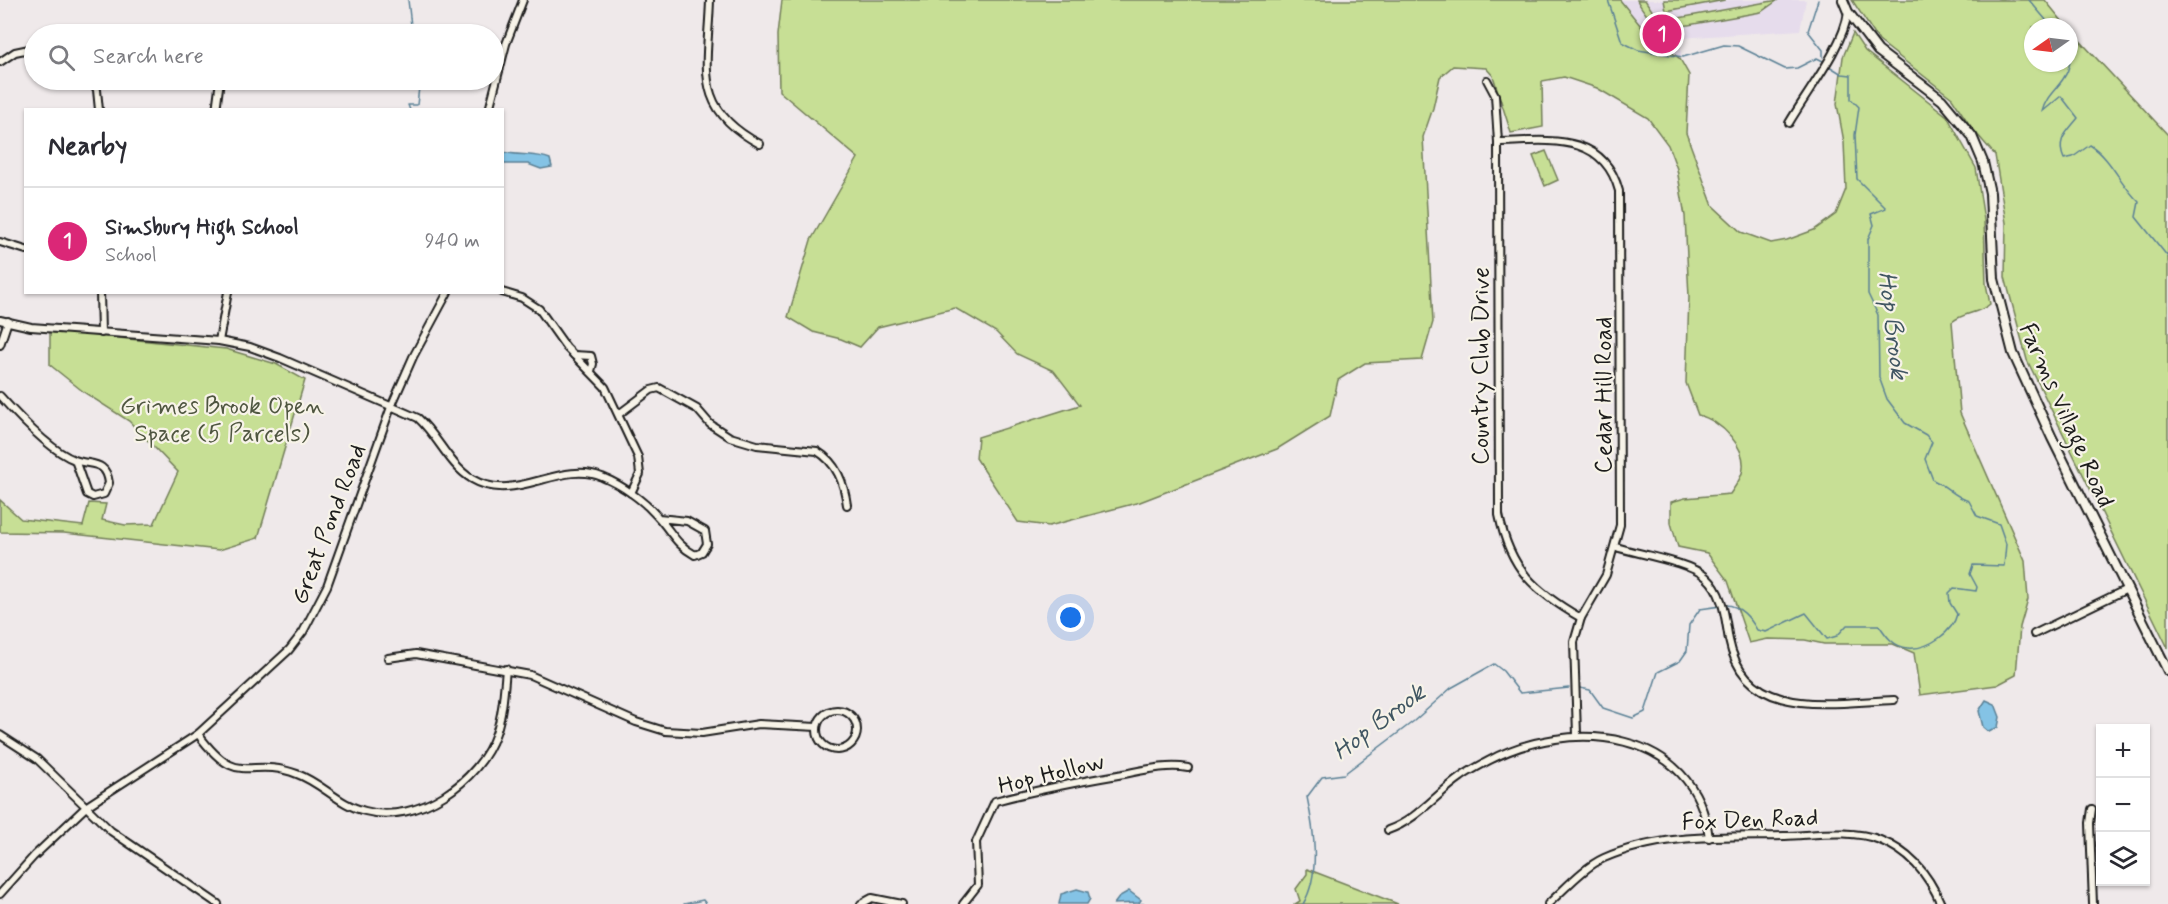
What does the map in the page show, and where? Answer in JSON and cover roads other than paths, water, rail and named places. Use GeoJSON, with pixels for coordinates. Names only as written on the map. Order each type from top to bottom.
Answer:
{"type":"FeatureCollection","features":[{"type":"Feature","properties":{"kind":"main road","name":"Farms Village Road"},"geometry":{"type":"LineString","coordinates":[[1843,0],[1848,12],[1878,51],[1942,100],[1972,136],[1983,162],[1990,193],[1994,279],[2013,353],[2168,671]]}},
{"type":"Feature","properties":{"kind":"street"},"geometry":{"type":"LineString","coordinates":[[504,52],[523,0]]}},
{"type":"Feature","properties":{"kind":"street"},"geometry":{"type":"LineString","coordinates":[[710,0],[710,94],[720,116],[729,125],[760,144]]}},
{"type":"Feature","properties":{"kind":"street"},"geometry":{"type":"LineString","coordinates":[[1788,123],[1825,63],[1846,24],[1848,12]]}},
{"type":"Feature","properties":{"kind":"street"},"geometry":{"type":"LineString","coordinates":[[0,63],[15,52],[24,50]]}},
{"type":"Feature","properties":{"kind":"street","name":"Country Club Drive"},"geometry":{"type":"LineString","coordinates":[[1487,81],[1495,95],[1498,142],[1499,515],[1508,547],[1531,584],[1581,618]]}},
{"type":"Feature","properties":{"kind":"street"},"geometry":{"type":"LineString","coordinates":[[97,90],[99,108]]}},
{"type":"Feature","properties":{"kind":"street"},"geometry":{"type":"LineString","coordinates":[[216,108],[219,90]]}},
{"type":"Feature","properties":{"kind":"street"},"geometry":{"type":"LineString","coordinates":[[490,108],[494,90]]}},
{"type":"Feature","properties":{"kind":"street","name":"Cedar Hill Road"},"geometry":{"type":"LineString","coordinates":[[1498,142],[1568,142],[1580,145],[1604,160],[1616,180],[1619,191],[1621,500],[1616,547],[1599,589],[1581,618],[1574,642],[1577,735]]}},
{"type":"Feature","properties":{"kind":"street"},"geometry":{"type":"LineString","coordinates":[[0,242],[24,249]]}},
{"type":"Feature","properties":{"kind":"street"},"geometry":{"type":"LineString","coordinates":[[504,293],[522,298],[538,309],[574,355],[605,387],[639,462],[639,477],[631,493]]}},
{"type":"Feature","properties":{"kind":"street"},"geometry":{"type":"LineString","coordinates":[[100,294],[101,333]]}},
{"type":"Feature","properties":{"kind":"street"},"geometry":{"type":"LineString","coordinates":[[219,341],[228,294]]}},
{"type":"Feature","properties":{"kind":"street","name":"Great Pond Road"},"geometry":{"type":"LineString","coordinates":[[0,894],[34,856],[87,806],[198,734],[289,650],[315,613],[391,407],[413,357],[447,294]]}},
{"type":"Feature","properties":{"kind":"street"},"geometry":{"type":"LineString","coordinates":[[0,345],[4,321],[31,327],[219,341],[250,347],[418,418],[435,435],[457,466],[473,479],[483,483],[514,487],[580,472],[603,477],[643,501],[659,518],[680,547],[695,555],[702,552],[707,544],[705,531],[687,521],[659,518]]}},
{"type":"Feature","properties":{"kind":"street"},"geometry":{"type":"LineString","coordinates":[[574,355],[591,356],[594,364],[591,371]]}},
{"type":"Feature","properties":{"kind":"street"},"geometry":{"type":"LineString","coordinates":[[618,414],[653,389],[661,388],[677,400],[697,409],[710,424],[730,437],[757,445],[817,451],[825,456],[841,478],[847,505]]}},
{"type":"Feature","properties":{"kind":"street"},"geometry":{"type":"LineString","coordinates":[[0,396],[21,419],[75,460],[98,463],[104,468],[109,483],[104,494],[93,497],[87,494],[75,460]]}},
{"type":"Feature","properties":{"kind":"street"},"geometry":{"type":"LineString","coordinates":[[1616,547],[1683,566],[1705,575],[1718,590],[1735,660],[1752,685],[1767,694],[1781,700],[1809,703],[1894,700]]}},
{"type":"Feature","properties":{"kind":"street"},"geometry":{"type":"LineString","coordinates":[[2034,634],[2127,589]]}},
{"type":"Feature","properties":{"kind":"street"},"geometry":{"type":"LineString","coordinates":[[388,658],[416,654],[506,669],[543,678],[636,722],[665,731],[702,733],[759,724],[817,727]]}},
{"type":"Feature","properties":{"kind":"street"},"geometry":{"type":"LineString","coordinates":[[198,734],[213,755],[233,768],[271,768],[298,774],[333,798],[363,811],[393,814],[410,811],[448,793],[483,758],[496,734],[506,669]]}},
{"type":"Feature","properties":{"kind":"street"},"geometry":{"type":"LineString","coordinates":[[840,710],[854,719],[857,731],[853,743],[842,750],[836,750],[822,742],[817,727],[828,712],[840,710]]}},
{"type":"Feature","properties":{"kind":"street"},"geometry":{"type":"LineString","coordinates":[[0,735],[37,759],[111,831],[139,853],[218,904]]}},
{"type":"Feature","properties":{"kind":"street"},"geometry":{"type":"LineString","coordinates":[[1388,830],[1401,826],[1460,777],[1490,759],[1521,748],[1577,735],[1605,736],[1642,748],[1666,760],[1684,777],[1698,795],[1709,838]]}},
{"type":"Feature","properties":{"kind":"street","name":"Hop Hollow"},"geometry":{"type":"LineString","coordinates":[[963,904],[978,885],[976,842],[995,801],[1052,786],[1174,766],[1188,768]]}},
{"type":"Feature","properties":{"kind":"street"},"geometry":{"type":"LineString","coordinates":[[2092,809],[2090,823],[2093,904]]}},
{"type":"Feature","properties":{"kind":"street","name":"Fox Den Road"},"geometry":{"type":"LineString","coordinates":[[1548,904],[1602,859],[1648,844],[1709,838],[1835,834],[1880,840],[1914,859],[1936,890],[1941,904]]}},
{"type":"Feature","properties":{"kind":"street"},"geometry":{"type":"LineString","coordinates":[[861,904],[872,898],[902,904]]}},
{"type":"Feature","properties":{"kind":"water"},"geometry":{"type":"Polygon","coordinates":[[[504,152],[544,157],[550,159],[552,167],[541,169],[528,164],[504,164],[504,152]]]}},
{"type":"Feature","properties":{"kind":"water"},"geometry":{"type":"Polygon","coordinates":[[[1986,700],[1995,704],[2000,717],[1998,727],[1989,732],[1983,727],[1979,711],[1986,700]]]}},
{"type":"Feature","properties":{"kind":"water"},"geometry":{"type":"Polygon","coordinates":[[[1077,889],[1088,892],[1090,899],[1087,904],[1059,904],[1061,894],[1077,889]]]}},
{"type":"Feature","properties":{"kind":"water"},"geometry":{"type":"Polygon","coordinates":[[[1129,891],[1141,900],[1139,903],[1114,904],[1120,896],[1129,891]]]}},
{"type":"Feature","properties":{"kind":"waterway"},"geometry":{"type":"LineString","coordinates":[[408,0],[411,24]]}},
{"type":"Feature","properties":{"kind":"waterway","name":"Hop Brook"},"geometry":{"type":"LineString","coordinates":[[1608,0],[1622,42],[1638,50],[1683,57],[1724,45],[1738,46],[1785,69],[1797,68],[1817,58],[1825,62]]}},
{"type":"Feature","properties":{"kind":"waterway"},"geometry":{"type":"LineString","coordinates":[[1818,0],[1808,31],[1823,50],[1823,57]]}},
{"type":"Feature","properties":{"kind":"waterway"},"geometry":{"type":"LineString","coordinates":[[2029,0],[2044,18]]}},
{"type":"Feature","properties":{"kind":"waterway","name":"Hop Brook"},"geometry":{"type":"LineString","coordinates":[[1726,605],[1740,610],[1757,630],[1766,632],[1806,613],[1827,639],[1837,636],[1847,625],[1879,625],[1895,643],[1903,647],[1916,648],[1931,643],[1945,633],[1955,621],[1957,614],[1950,603],[1949,593],[1954,588],[1976,591],[1977,587],[1970,574],[1973,565],[2004,566],[2006,544],[1999,524],[1977,516],[1969,501],[1933,480],[1925,459],[1932,442],[1926,435],[1905,423],[1887,399],[1879,377],[1878,315],[1868,294],[1868,239],[1874,225],[1871,214],[1886,208],[1857,179],[1855,135],[1859,107],[1851,99],[1851,75],[1842,74],[1829,66]]}},
{"type":"Feature","properties":{"kind":"waterway"},"geometry":{"type":"LineString","coordinates":[[2067,72],[2049,96],[2042,112],[2061,96],[2078,118],[2062,142],[2064,159],[2073,157],[2090,145],[2097,150],[2139,202],[2136,217],[2168,257]]}},
{"type":"Feature","properties":{"kind":"waterway"},"geometry":{"type":"LineString","coordinates":[[409,108],[408,105],[417,105],[419,90]]}},
{"type":"Feature","properties":{"kind":"waterway","name":"Hop Brook"},"geometry":{"type":"LineString","coordinates":[[1580,688],[1590,690],[1603,708],[1633,718],[1645,712],[1658,672],[1680,661],[1687,651],[1689,625],[1700,609],[1721,606]]}},
{"type":"Feature","properties":{"kind":"waterway","name":"Hop Brook"},"geometry":{"type":"LineString","coordinates":[[1303,904],[1309,892],[1314,866],[1314,837],[1307,797],[1322,777],[1344,774],[1414,721],[1451,688],[1494,664],[1503,671],[1520,693],[1569,688]]}},
{"type":"Feature","properties":{"kind":"waterway","name":"Hop Brook"},"geometry":{"type":"LineString","coordinates":[[684,904],[703,900],[706,904]]}},
{"type":"Feature","properties":{"kind":"place","name":"Simsbury High School"},"geometry":{"type":"Point","coordinates":[1662,34]}},
{"type":"Feature","properties":{"kind":"park label","name":"Grimes Brook Open Space (5 Parcels)"},"geometry":{"type":"Point","coordinates":[222,419]}}]}
